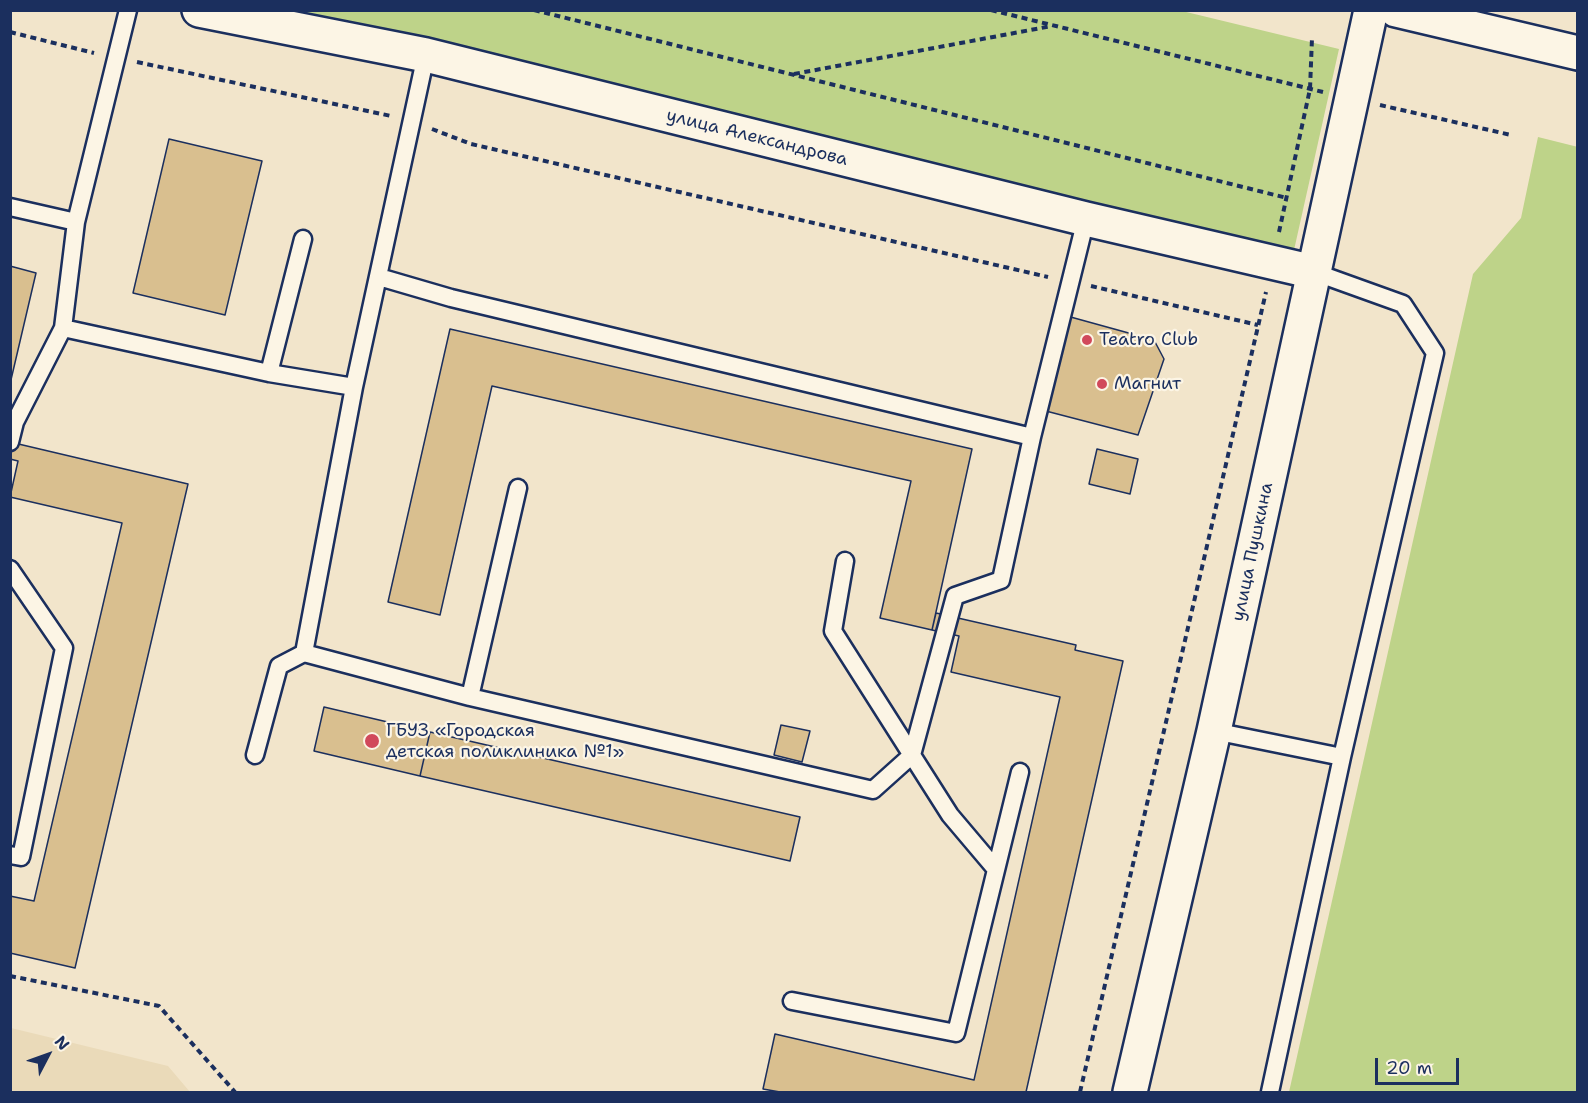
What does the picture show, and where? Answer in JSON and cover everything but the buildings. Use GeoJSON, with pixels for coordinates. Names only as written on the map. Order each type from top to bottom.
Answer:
{"type":"FeatureCollection","features":[{"type":"Feature","properties":{"kind":"street","name":"улица Александрова"},"geometry":{"type":"LineString","coordinates":[[199,10],[426,55],[1086,219],[1314,272]]}},
{"type":"Feature","properties":{"kind":"street","name":"улица Пушкина"},"geometry":{"type":"LineString","coordinates":[[1130,1092],[1214,731],[1371,10]]}},
{"type":"Feature","properties":{"kind":"street"},"geometry":{"type":"LineString","coordinates":[[1396,10],[1578,53]]}},
{"type":"Feature","properties":{"kind":"lane"},"geometry":{"type":"LineString","coordinates":[[10,442],[15,422],[63,328],[75,222],[128,10]]}},
{"type":"Feature","properties":{"kind":"lane"},"geometry":{"type":"LineString","coordinates":[[304,653],[354,387],[426,55]]}},
{"type":"Feature","properties":{"kind":"lane"},"geometry":{"type":"LineString","coordinates":[[10,207],[75,222]]}},
{"type":"Feature","properties":{"kind":"lane"},"geometry":{"type":"LineString","coordinates":[[255,755],[279,666],[304,653],[470,697],[873,790],[912,755],[955,596],[1000,580],[1032,437],[1086,219]]}},
{"type":"Feature","properties":{"kind":"lane"},"geometry":{"type":"LineString","coordinates":[[269,373],[303,239]]}},
{"type":"Feature","properties":{"kind":"lane"},"geometry":{"type":"LineString","coordinates":[[1270,1092],[1342,757],[1435,353],[1403,304],[1314,272]]}},
{"type":"Feature","properties":{"kind":"lane"},"geometry":{"type":"LineString","coordinates":[[379,277],[463,301],[1032,437]]}},
{"type":"Feature","properties":{"kind":"lane"},"geometry":{"type":"LineString","coordinates":[[63,328],[269,373],[354,387]]}},
{"type":"Feature","properties":{"kind":"lane"},"geometry":{"type":"LineString","coordinates":[[470,697],[518,488]]}},
{"type":"Feature","properties":{"kind":"lane"},"geometry":{"type":"LineString","coordinates":[[845,561],[833,631],[950,815],[994,867]]}},
{"type":"Feature","properties":{"kind":"lane"},"geometry":{"type":"LineString","coordinates":[[10,569],[64,648],[21,857],[10,855]]}},
{"type":"Feature","properties":{"kind":"lane"},"geometry":{"type":"LineString","coordinates":[[1214,731],[1342,757]]}},
{"type":"Feature","properties":{"kind":"lane"},"geometry":{"type":"LineString","coordinates":[[792,1001],[956,1033],[994,867],[1020,772]]}},
{"type":"Feature","properties":{"kind":"path"},"geometry":{"type":"LineString","coordinates":[[534,10],[1287,198]]}},
{"type":"Feature","properties":{"kind":"path"},"geometry":{"type":"LineString","coordinates":[[991,10],[1310,89]]}},
{"type":"Feature","properties":{"kind":"path"},"geometry":{"type":"LineString","coordinates":[[790,74],[1056,26]]}},
{"type":"Feature","properties":{"kind":"path"},"geometry":{"type":"LineString","coordinates":[[10,32],[117,58],[411,120],[471,144],[1258,325]]}},
{"type":"Feature","properties":{"kind":"path"},"geometry":{"type":"LineString","coordinates":[[1080,1092],[1273,262],[1310,89],[1312,38]]}},
{"type":"Feature","properties":{"kind":"path"},"geometry":{"type":"LineString","coordinates":[[1375,103],[1511,135]]}},
{"type":"Feature","properties":{"kind":"path"},"geometry":{"type":"LineString","coordinates":[[10,976],[159,1006],[235,1092]]}},
{"type":"Feature","properties":{"kind":"shaded area"},"geometry":{"type":"Polygon","coordinates":[[[11,1028],[168,1066],[190,1092],[11,1092],[11,1028]]]}},
{"type":"Feature","properties":{"kind":"green space"},"geometry":{"type":"Polygon","coordinates":[[[1178,10],[1339,49],[1292,259],[287,11],[1178,10]]]}},
{"type":"Feature","properties":{"kind":"green space"},"geometry":{"type":"Polygon","coordinates":[[[1538,137],[1578,147],[1577,1092],[1289,1092],[1473,274],[1521,218],[1538,137]]]}},
{"type":"Feature","properties":{"kind":"place","name":"Teatro Club"},"geometry":{"type":"Point","coordinates":[1087,340]}},
{"type":"Feature","properties":{"kind":"place","name":"Магнит"},"geometry":{"type":"Point","coordinates":[1102,384]}},
{"type":"Feature","properties":{"kind":"place","name":"ГБУЗ «Городская детская поликлиника №1»"},"geometry":{"type":"Point","coordinates":[372,741]}}]}
